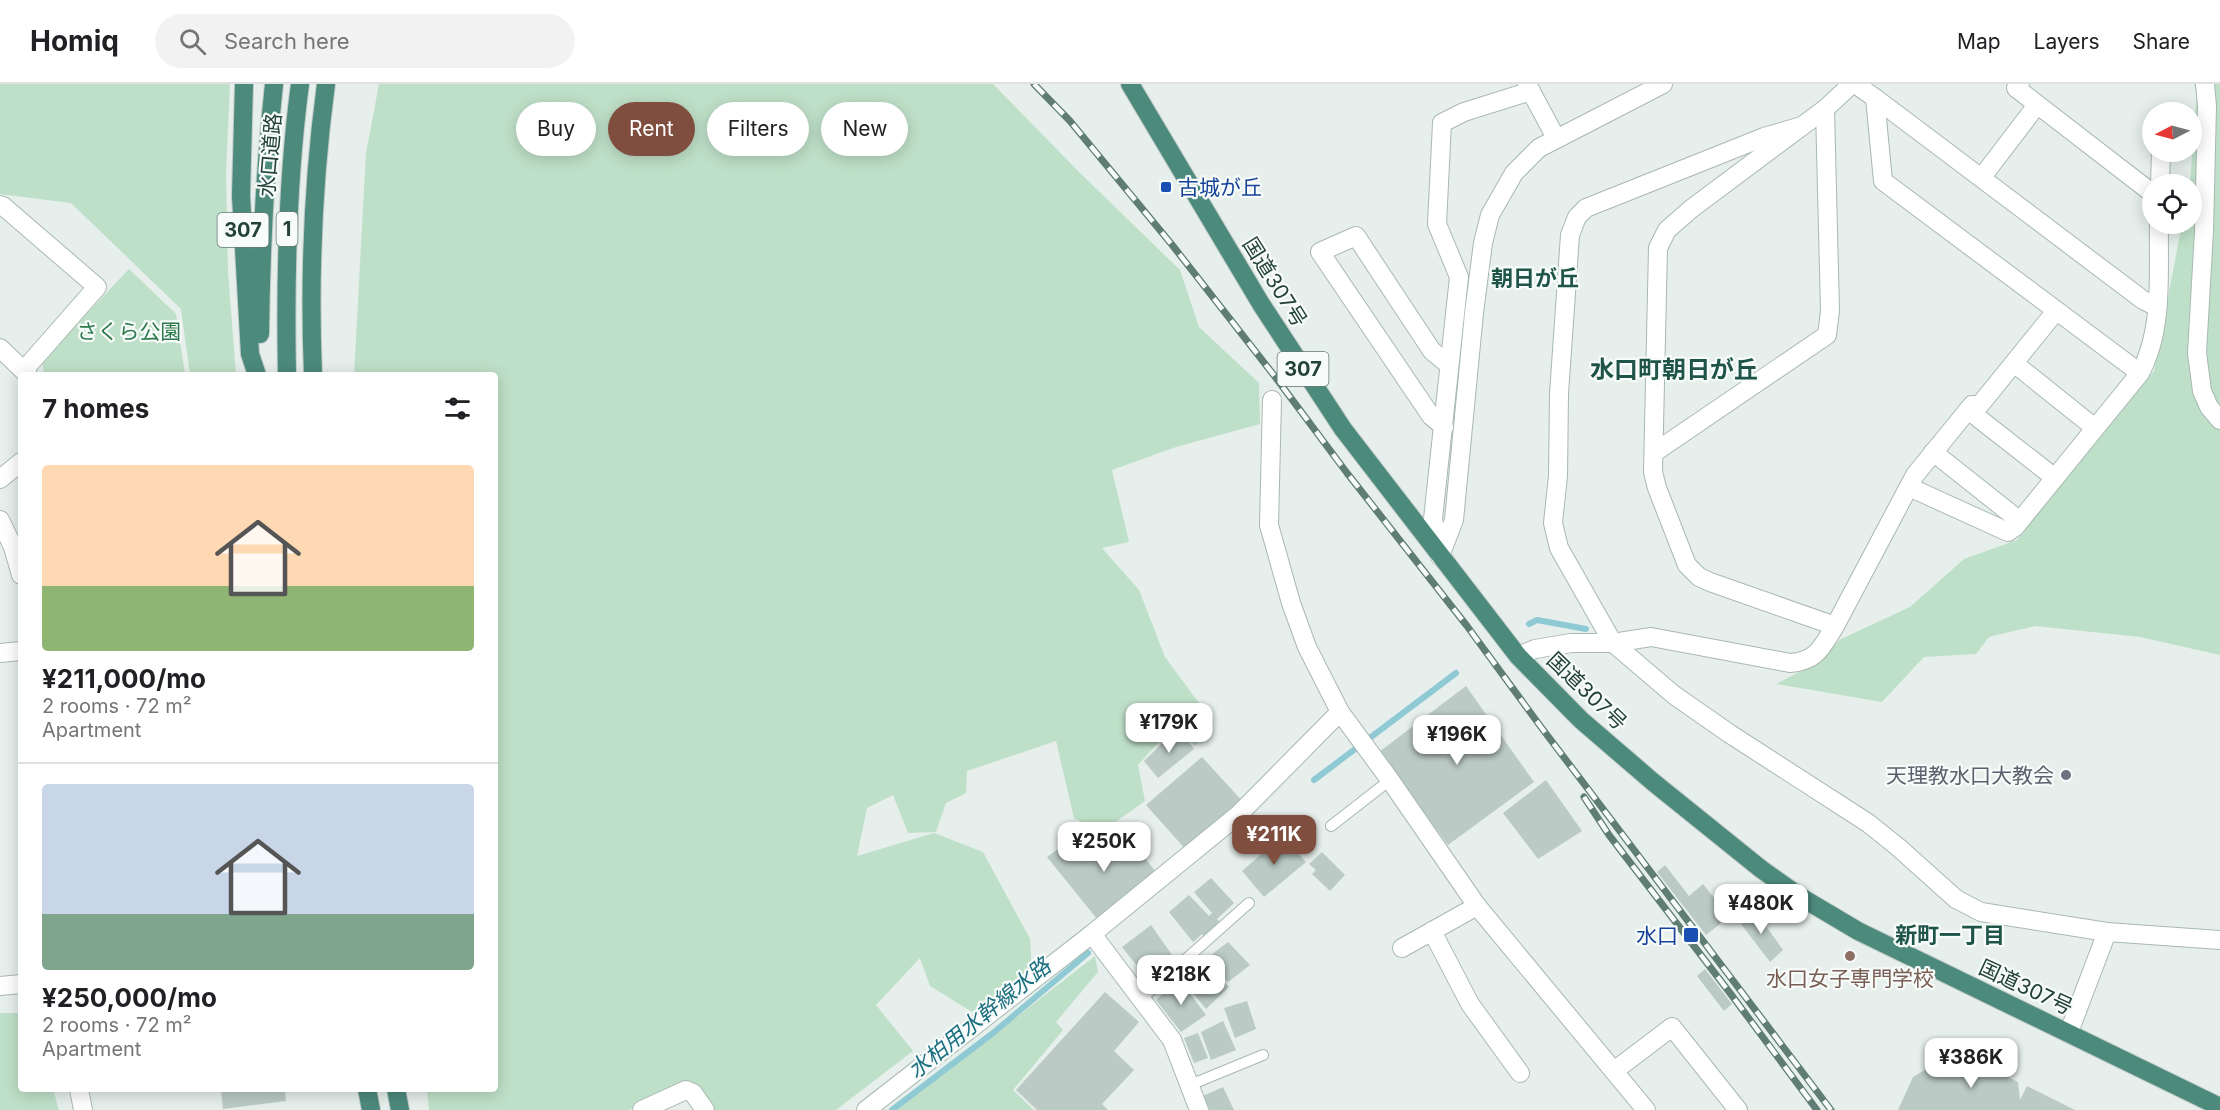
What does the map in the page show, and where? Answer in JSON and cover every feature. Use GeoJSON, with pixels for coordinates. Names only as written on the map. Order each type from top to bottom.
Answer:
{"type":"FeatureCollection","features":[{"type":"Feature","properties":{"kind":"highway","name":"307"},"geometry":{"type":"LineString","coordinates":[[244,84],[242,196],[250,354],[258,372]]}},
{"type":"Feature","properties":{"kind":"highway","name":"水口道路"},"geometry":{"type":"LineString","coordinates":[[259,372],[261,254],[267,138],[274,84]]}},
{"type":"Feature","properties":{"kind":"highway","name":"水口道路"},"geometry":{"type":"LineString","coordinates":[[287,372],[285,290],[288,192],[300,84]]}},
{"type":"Feature","properties":{"kind":"highway"},"geometry":{"type":"LineString","coordinates":[[313,372],[312,237],[326,84]]}},
{"type":"Feature","properties":{"kind":"highway","name":"国道307号"},"geometry":{"type":"LineString","coordinates":[[1137,87],[1261,304],[1343,429],[1518,656],[1581,720],[1761,869],[1799,896],[1858,931],[2220,1107]]}},
{"type":"Feature","properties":{"kind":"highway"},"geometry":{"type":"LineString","coordinates":[[368,1092],[371,1110]]}},
{"type":"Feature","properties":{"kind":"highway"},"geometry":{"type":"LineString","coordinates":[[397,1092],[400,1110]]}},
{"type":"Feature","properties":{"kind":"street"},"geometry":{"type":"LineString","coordinates":[[1440,556],[1454,520],[1476,302],[1483,243],[1490,215],[1514,173],[1539,148],[1663,84]]}},
{"type":"Feature","properties":{"kind":"street"},"geometry":{"type":"LineString","coordinates":[[1835,626],[1699,577],[1688,565],[1657,488],[1653,472],[1658,248],[1667,230],[1690,209],[1825,109],[1854,84],[1982,177],[2143,300],[2157,307]]}},
{"type":"Feature","properties":{"kind":"street"},"geometry":{"type":"LineString","coordinates":[[2205,84],[2207,106],[2204,231],[2197,353],[2202,391],[2209,407],[2220,420]]}},
{"type":"Feature","properties":{"kind":"street"},"geometry":{"type":"LineString","coordinates":[[2015,85],[2037,105],[2142,185]]}},
{"type":"Feature","properties":{"kind":"street"},"geometry":{"type":"LineString","coordinates":[[1440,556],[1433,519],[1459,277],[1437,224],[1442,123],[1529,87],[1556,138]]}},
{"type":"Feature","properties":{"kind":"street"},"geometry":{"type":"LineString","coordinates":[[1875,98],[1883,181],[2140,373]]}},
{"type":"Feature","properties":{"kind":"street"},"geometry":{"type":"LineString","coordinates":[[1982,177],[2037,105]]}},
{"type":"Feature","properties":{"kind":"street"},"geometry":{"type":"LineString","coordinates":[[1655,452],[1827,335],[1830,311],[1825,109]]}},
{"type":"Feature","properties":{"kind":"street"},"geometry":{"type":"LineString","coordinates":[[1802,126],[1764,137],[1586,208],[1576,217],[1570,234],[1559,394],[1558,476],[1553,523],[1559,548],[1613,643],[1674,695],[1868,823],[1956,898],[1982,912],[2107,932],[2220,940]]}},
{"type":"Feature","properties":{"kind":"street"},"geometry":{"type":"LineString","coordinates":[[0,206],[3,206],[97,287],[27,372]]}},
{"type":"Feature","properties":{"kind":"street"},"geometry":{"type":"LineString","coordinates":[[1909,487],[2008,532],[2020,521],[2140,373],[2149,353],[2157,307],[2159,234]]}},
{"type":"Feature","properties":{"kind":"street"},"geometry":{"type":"LineString","coordinates":[[1444,427],[1431,416],[1320,252],[1356,236],[1432,351],[1449,365]]}},
{"type":"Feature","properties":{"kind":"street"},"geometry":{"type":"LineString","coordinates":[[1518,656],[1535,649],[1571,643],[1613,643],[1651,637],[1790,663],[1813,657],[1835,626],[1915,475],[1972,405],[1979,406],[2055,311]]}},
{"type":"Feature","properties":{"kind":"street"},"geometry":{"type":"LineString","coordinates":[[0,348],[25,372]]}},
{"type":"Feature","properties":{"kind":"street"},"geometry":{"type":"LineString","coordinates":[[2014,364],[2095,428]]}},
{"type":"Feature","properties":{"kind":"street"},"geometry":{"type":"LineString","coordinates":[[1272,400],[1269,525],[1291,603],[1307,647],[1340,712],[1477,906],[1646,1110]]}},
{"type":"Feature","properties":{"kind":"street"},"geometry":{"type":"LineString","coordinates":[[1968,410],[2055,478]]}},
{"type":"Feature","properties":{"kind":"street"},"geometry":{"type":"LineString","coordinates":[[1933,452],[2020,521]]}},
{"type":"Feature","properties":{"kind":"street"},"geometry":{"type":"LineString","coordinates":[[0,479],[18,464]]}},
{"type":"Feature","properties":{"kind":"street"},"geometry":{"type":"LineString","coordinates":[[0,520],[18,564]]}},
{"type":"Feature","properties":{"kind":"street"},"geometry":{"type":"LineString","coordinates":[[0,653],[18,651]]}},
{"type":"Feature","properties":{"kind":"street"},"geometry":{"type":"LineString","coordinates":[[866,1110],[1092,934],[1238,815],[1340,712]]}},
{"type":"Feature","properties":{"kind":"street"},"geometry":{"type":"LineString","coordinates":[[1402,948],[1477,906]]}},
{"type":"Feature","properties":{"kind":"street"},"geometry":{"type":"LineString","coordinates":[[1432,931],[1470,1004],[1520,1073]]}},
{"type":"Feature","properties":{"kind":"street"},"geometry":{"type":"LineString","coordinates":[[2069,1032],[2107,932]]}},
{"type":"Feature","properties":{"kind":"street"},"geometry":{"type":"LineString","coordinates":[[1092,934],[1172,1040],[1199,1110]]}},
{"type":"Feature","properties":{"kind":"street"},"geometry":{"type":"LineString","coordinates":[[0,986],[18,984]]}},
{"type":"Feature","properties":{"kind":"street"},"geometry":{"type":"LineString","coordinates":[[1614,1071],[1672,1027],[1738,1110]]}},
{"type":"Feature","properties":{"kind":"street"},"geometry":{"type":"LineString","coordinates":[[642,1110],[686,1090],[693,1093],[705,1110]]}},
{"type":"Feature","properties":{"kind":"street"},"geometry":{"type":"LineString","coordinates":[[80,1092],[83,1110]]}},
{"type":"Feature","properties":{"kind":"lane"},"geometry":{"type":"LineString","coordinates":[[1331,826],[1390,780]]}},
{"type":"Feature","properties":{"kind":"lane"},"geometry":{"type":"LineString","coordinates":[[1141,999],[1250,903]]}},
{"type":"Feature","properties":{"kind":"lane"},"geometry":{"type":"LineString","coordinates":[[1190,1085],[1263,1055]]}},
{"type":"Feature","properties":{"kind":"green space"},"geometry":{"type":"Polygon","coordinates":[[[0,84],[230,84],[226,173],[228,272],[236,372],[190,372],[181,309],[71,203],[0,194],[0,84]]]}},
{"type":"Feature","properties":{"kind":"green space"},"geometry":{"type":"Polygon","coordinates":[[[379,84],[993,84],[1180,270],[1199,327],[1259,383],[1260,424],[1176,447],[1112,470],[1129,542],[1102,548],[1139,590],[1165,657],[1213,722],[1195,746],[1176,723],[1138,765],[1145,801],[1100,833],[1074,818],[1056,741],[967,771],[966,793],[946,803],[936,832],[908,833],[893,795],[867,808],[857,856],[934,833],[983,852],[1030,939],[1032,972],[977,1015],[930,986],[920,958],[876,1005],[913,1051],[836,1110],[709,1110],[675,1088],[629,1110],[429,1110],[427,1092],[498,1092],[498,372],[354,372],[366,153],[379,84]]]}},
{"type":"Feature","properties":{"kind":"green space"},"geometry":{"type":"Polygon","coordinates":[[[2194,84],[2220,84],[2220,655],[2140,637],[2035,626],[1989,637],[1976,654],[1924,657],[1882,702],[1776,684],[1815,664],[1841,639],[1910,607],[1964,559],[2017,540],[2154,371],[2180,234],[2202,234],[2202,174],[2191,174],[2192,162],[2202,162],[2202,102],[2196,102],[2197,90],[2194,84]]]}},
{"type":"Feature","properties":{"kind":"green space","name":"さくら公園"},"geometry":{"type":"Polygon","coordinates":[[[129,269],[176,314],[185,372],[44,372],[42,361],[129,269]]]}},
{"type":"Feature","properties":{"kind":"green space"},"geometry":{"type":"Polygon","coordinates":[[[1095,956],[1098,972],[1056,1022],[1063,1030],[1013,1090],[1034,1110],[897,1110],[1095,956]]]}},
{"type":"Feature","properties":{"kind":"green space"},"geometry":{"type":"Polygon","coordinates":[[[0,1013],[18,1013],[18,1092],[54,1092],[59,1110],[0,1110],[0,1013]]]}},
{"type":"Feature","properties":{"kind":"building"},"geometry":{"type":"Polygon","coordinates":[[[1466,686],[1534,782],[1448,845],[1379,752],[1466,686]]]}},
{"type":"Feature","properties":{"kind":"building"},"geometry":{"type":"Polygon","coordinates":[[[1178,728],[1194,749],[1158,778],[1144,761],[1178,728]]]}},
{"type":"Feature","properties":{"kind":"building"},"geometry":{"type":"Polygon","coordinates":[[[1202,757],[1245,804],[1187,851],[1146,805],[1202,757]]]}},
{"type":"Feature","properties":{"kind":"building"},"geometry":{"type":"Polygon","coordinates":[[[1546,780],[1582,831],[1538,859],[1503,813],[1546,780]]]}},
{"type":"Feature","properties":{"kind":"building"},"geometry":{"type":"Polygon","coordinates":[[[1086,828],[1107,849],[1125,834],[1161,878],[1102,925],[1047,857],[1086,828]]]}},
{"type":"Feature","properties":{"kind":"building"},"geometry":{"type":"Polygon","coordinates":[[[1282,836],[1306,862],[1264,897],[1242,871],[1282,836]]]}},
{"type":"Feature","properties":{"kind":"building"},"geometry":{"type":"Polygon","coordinates":[[[1322,852],[1345,875],[1330,891],[1312,874],[1316,870],[1309,864],[1322,852]]]}},
{"type":"Feature","properties":{"kind":"building"},"geometry":{"type":"Polygon","coordinates":[[[1665,865],[1689,896],[1703,884],[1727,914],[1724,917],[1726,919],[1706,935],[1657,872],[1665,865]]]}},
{"type":"Feature","properties":{"kind":"building"},"geometry":{"type":"Polygon","coordinates":[[[1211,878],[1234,903],[1217,919],[1222,925],[1205,939],[1202,934],[1193,942],[1169,912],[1189,895],[1209,916],[1212,913],[1194,892],[1211,878]]]}},
{"type":"Feature","properties":{"kind":"building"},"geometry":{"type":"Polygon","coordinates":[[[1753,908],[1783,950],[1770,962],[1738,920],[1753,908]]]}},
{"type":"Feature","properties":{"kind":"building"},"geometry":{"type":"Polygon","coordinates":[[[1151,925],[1172,955],[1145,976],[1122,947],[1151,925]]]}},
{"type":"Feature","properties":{"kind":"building"},"geometry":{"type":"Polygon","coordinates":[[[1228,942],[1250,965],[1228,982],[1206,959],[1228,942]]]}},
{"type":"Feature","properties":{"kind":"building"},"geometry":{"type":"Polygon","coordinates":[[[1212,969],[1229,987],[1206,1009],[1189,988],[1212,969]]]}},
{"type":"Feature","properties":{"kind":"building"},"geometry":{"type":"Polygon","coordinates":[[[1705,969],[1732,1004],[1724,1011],[1697,976],[1705,969]]]}},
{"type":"Feature","properties":{"kind":"building"},"geometry":{"type":"Polygon","coordinates":[[[1179,979],[1206,1015],[1181,1032],[1156,1000],[1179,979]]]}},
{"type":"Feature","properties":{"kind":"building"},"geometry":{"type":"Polygon","coordinates":[[[1105,992],[1139,1022],[1114,1051],[1134,1070],[1102,1104],[1108,1110],[1037,1110],[1016,1090],[1105,992]]]}},
{"type":"Feature","properties":{"kind":"building"},"geometry":{"type":"Polygon","coordinates":[[[1247,1001],[1256,1029],[1235,1038],[1224,1008],[1247,1001]]]}},
{"type":"Feature","properties":{"kind":"building"},"geometry":{"type":"Polygon","coordinates":[[[1223,1021],[1236,1050],[1211,1060],[1201,1032],[1223,1021]]]}},
{"type":"Feature","properties":{"kind":"building"},"geometry":{"type":"Polygon","coordinates":[[[1198,1033],[1208,1058],[1194,1063],[1184,1038],[1198,1033]]]}},
{"type":"Feature","properties":{"kind":"building"},"geometry":{"type":"Polygon","coordinates":[[[1956,1051],[2018,1082],[2020,1100],[2027,1086],[2075,1110],[1898,1110],[1913,1077],[1956,1051]]]}},
{"type":"Feature","properties":{"kind":"building"},"geometry":{"type":"Polygon","coordinates":[[[1223,1087],[1234,1110],[1210,1110],[1203,1096],[1223,1087]]]}},
{"type":"Feature","properties":{"kind":"building"},"geometry":{"type":"Polygon","coordinates":[[[221,1092],[285,1092],[286,1101],[223,1109],[221,1092]]]}},
{"type":"Feature","properties":{"kind":"waterway"},"geometry":{"type":"LineString","coordinates":[[1529,624],[1537,620],[1586,629]]}},
{"type":"Feature","properties":{"kind":"waterway","name":"水柏用水幹線水路"},"geometry":{"type":"LineString","coordinates":[[1314,780],[1456,673]]}},
{"type":"Feature","properties":{"kind":"waterway","name":"水柏用水幹線水路"},"geometry":{"type":"LineString","coordinates":[[892,1110],[993,1033],[1088,953]]}},
{"type":"Feature","properties":{"kind":"railway"},"geometry":{"type":"LineString","coordinates":[[1034,84],[1070,121],[1173,246],[1273,374],[1467,626],[1831,1110]]}},
{"type":"Feature","properties":{"kind":"railway"},"geometry":{"type":"LineString","coordinates":[[1584,797],[1609,835],[1817,1110]]}},
{"type":"Feature","properties":{"kind":"place","name":"古城が丘"},"geometry":{"type":"Point","coordinates":[1166,187]}},
{"type":"Feature","properties":{"kind":"place","name":"天理教水口大教会"},"geometry":{"type":"Point","coordinates":[2066,775]}},
{"type":"Feature","properties":{"kind":"place","name":"水口"},"geometry":{"type":"Point","coordinates":[1691,935]}},
{"type":"Feature","properties":{"kind":"place","name":"水口女子専門学校"},"geometry":{"type":"Point","coordinates":[1850,956]}},
{"type":"Feature","properties":{"kind":"district","name":"朝日が丘"},"geometry":{"type":"Point","coordinates":[1535,278]}},
{"type":"Feature","properties":{"kind":"district","name":"水口町朝日が丘"},"geometry":{"type":"Point","coordinates":[1674,369]}},
{"type":"Feature","properties":{"kind":"district","name":"新町一丁目"},"geometry":{"type":"Point","coordinates":[1950,935]}}]}
